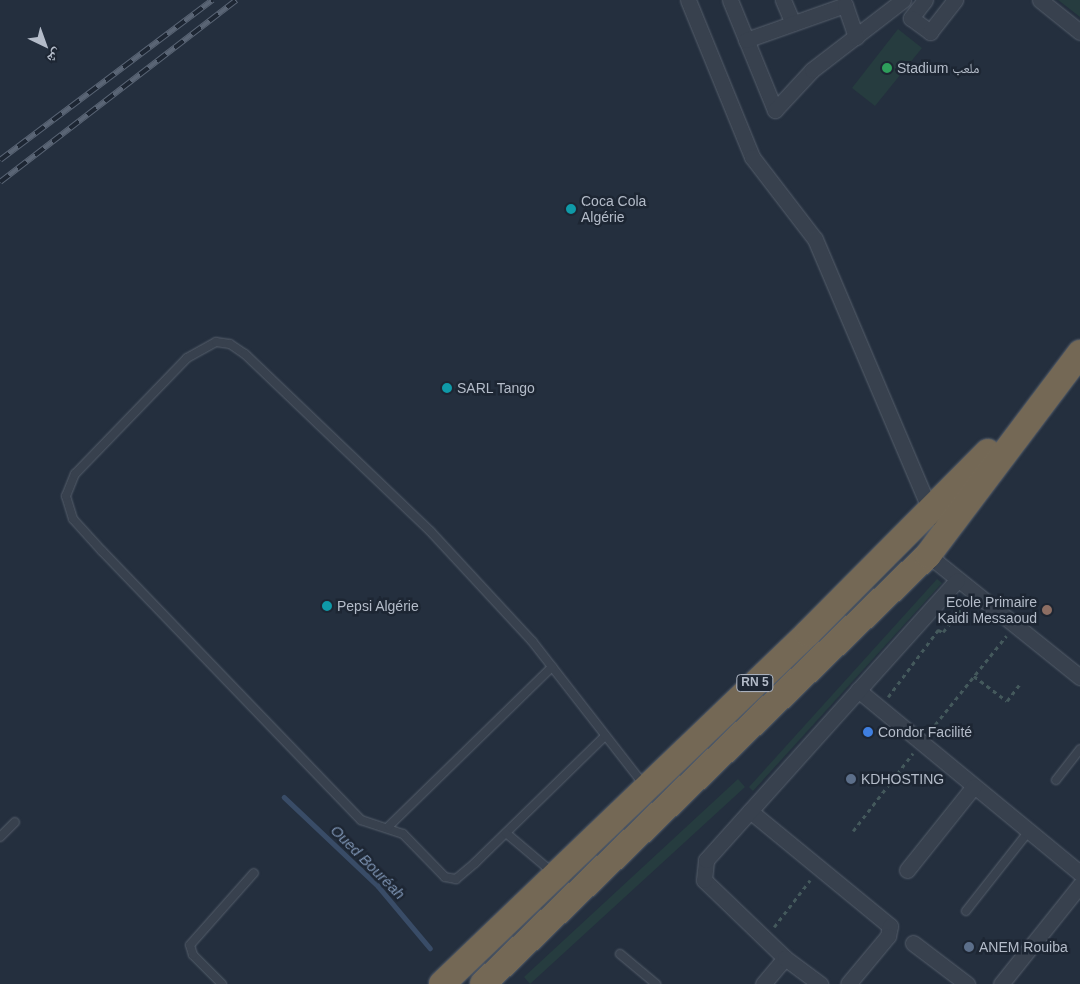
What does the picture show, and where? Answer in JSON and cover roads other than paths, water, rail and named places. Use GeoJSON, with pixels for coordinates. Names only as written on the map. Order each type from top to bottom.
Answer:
{"type":"FeatureCollection","features":[{"type":"Feature","properties":{"kind":"highway","name":"RN 5"},"geometry":{"type":"LineString","coordinates":[[442,984],[808,633],[937,521],[1062,377],[1080,353]]}},
{"type":"Feature","properties":{"kind":"highway","name":"RN 5"},"geometry":{"type":"LineString","coordinates":[[483,984],[829,655],[928,555],[937,521]]}},
{"type":"Feature","properties":{"kind":"highway"},"geometry":{"type":"LineString","coordinates":[[808,633],[829,655]]}},
{"type":"Feature","properties":{"kind":"street"},"geometry":{"type":"LineString","coordinates":[[688,0],[752,156],[816,239],[937,521]]}},
{"type":"Feature","properties":{"kind":"street"},"geometry":{"type":"LineString","coordinates":[[730,0],[775,110],[812,70],[903,0]]}},
{"type":"Feature","properties":{"kind":"street"},"geometry":{"type":"LineString","coordinates":[[784,0],[793,23]]}},
{"type":"Feature","properties":{"kind":"street"},"geometry":{"type":"LineString","coordinates":[[925,0],[911,18],[930,32],[949,2]]}},
{"type":"Feature","properties":{"kind":"street"},"geometry":{"type":"LineString","coordinates":[[1040,0],[1080,32]]}},
{"type":"Feature","properties":{"kind":"street"},"geometry":{"type":"LineString","coordinates":[[746,40],[844,2],[856,37]]}},
{"type":"Feature","properties":{"kind":"street"},"geometry":{"type":"LineString","coordinates":[[928,555],[1080,677]]}},
{"type":"Feature","properties":{"kind":"street"},"geometry":{"type":"LineString","coordinates":[[820,984],[764,940],[704,880],[702,870],[750,811],[957,580]]}},
{"type":"Feature","properties":{"kind":"street"},"geometry":{"type":"LineString","coordinates":[[858,690],[1080,873]]}},
{"type":"Feature","properties":{"kind":"street"},"geometry":{"type":"LineString","coordinates":[[907,870],[974,786]]}},
{"type":"Feature","properties":{"kind":"street"},"geometry":{"type":"LineString","coordinates":[[750,811],[890,926],[888,936],[848,984]]}},
{"type":"Feature","properties":{"kind":"street"},"geometry":{"type":"LineString","coordinates":[[1001,984],[1080,885]]}},
{"type":"Feature","properties":{"kind":"street"},"geometry":{"type":"LineString","coordinates":[[913,943],[967,984]]}},
{"type":"Feature","properties":{"kind":"street"},"geometry":{"type":"LineString","coordinates":[[763,984],[785,958]]}},
{"type":"Feature","properties":{"kind":"lane"},"geometry":{"type":"LineString","coordinates":[[605,736],[456,879],[437,871],[403,834],[389,826],[361,820],[73,519],[66,496],[75,474],[187,358],[216,342],[245,354],[430,532],[552,667],[646,788]]}},
{"type":"Feature","properties":{"kind":"lane"},"geometry":{"type":"LineString","coordinates":[[389,826],[552,667]]}},
{"type":"Feature","properties":{"kind":"lane"},"geometry":{"type":"LineString","coordinates":[[1056,780],[1080,749]]}},
{"type":"Feature","properties":{"kind":"lane"},"geometry":{"type":"LineString","coordinates":[[0,837],[15,822]]}},
{"type":"Feature","properties":{"kind":"lane"},"geometry":{"type":"LineString","coordinates":[[966,911],[1029,831]]}},
{"type":"Feature","properties":{"kind":"lane"},"geometry":{"type":"LineString","coordinates":[[506,833],[555,875]]}},
{"type":"Feature","properties":{"kind":"lane"},"geometry":{"type":"LineString","coordinates":[[222,984],[193,955],[190,945],[254,874]]}},
{"type":"Feature","properties":{"kind":"lane"},"geometry":{"type":"LineString","coordinates":[[620,954],[656,984]]}},
{"type":"Feature","properties":{"kind":"waterway","name":"Oued Bouréah"},"geometry":{"type":"LineString","coordinates":[[284,797],[378,886],[430,948]]}},
{"type":"Feature","properties":{"kind":"railway"},"geometry":{"type":"LineString","coordinates":[[0,160],[212,0]]}},
{"type":"Feature","properties":{"kind":"railway"},"geometry":{"type":"LineString","coordinates":[[0,182],[236,0]]}},
{"type":"Feature","properties":{"kind":"place","name":"Stadium ملعب"},"geometry":{"type":"Point","coordinates":[887,68]}},
{"type":"Feature","properties":{"kind":"place","name":"Coca Cola Algérie"},"geometry":{"type":"Point","coordinates":[571,209]}},
{"type":"Feature","properties":{"kind":"place","name":"SARL Tango"},"geometry":{"type":"Point","coordinates":[447,388]}},
{"type":"Feature","properties":{"kind":"place","name":"Pepsi Algérie"},"geometry":{"type":"Point","coordinates":[327,606]}},
{"type":"Feature","properties":{"kind":"place","name":"Ecole Primaire Kaidi Messaoud"},"geometry":{"type":"Point","coordinates":[1047,610]}},
{"type":"Feature","properties":{"kind":"place","name":"Condor Facilité"},"geometry":{"type":"Point","coordinates":[868,732]}},
{"type":"Feature","properties":{"kind":"place","name":"KDHOSTING"},"geometry":{"type":"Point","coordinates":[851,779]}},
{"type":"Feature","properties":{"kind":"place","name":"ANEM Rouiba"},"geometry":{"type":"Point","coordinates":[969,947]}}]}
